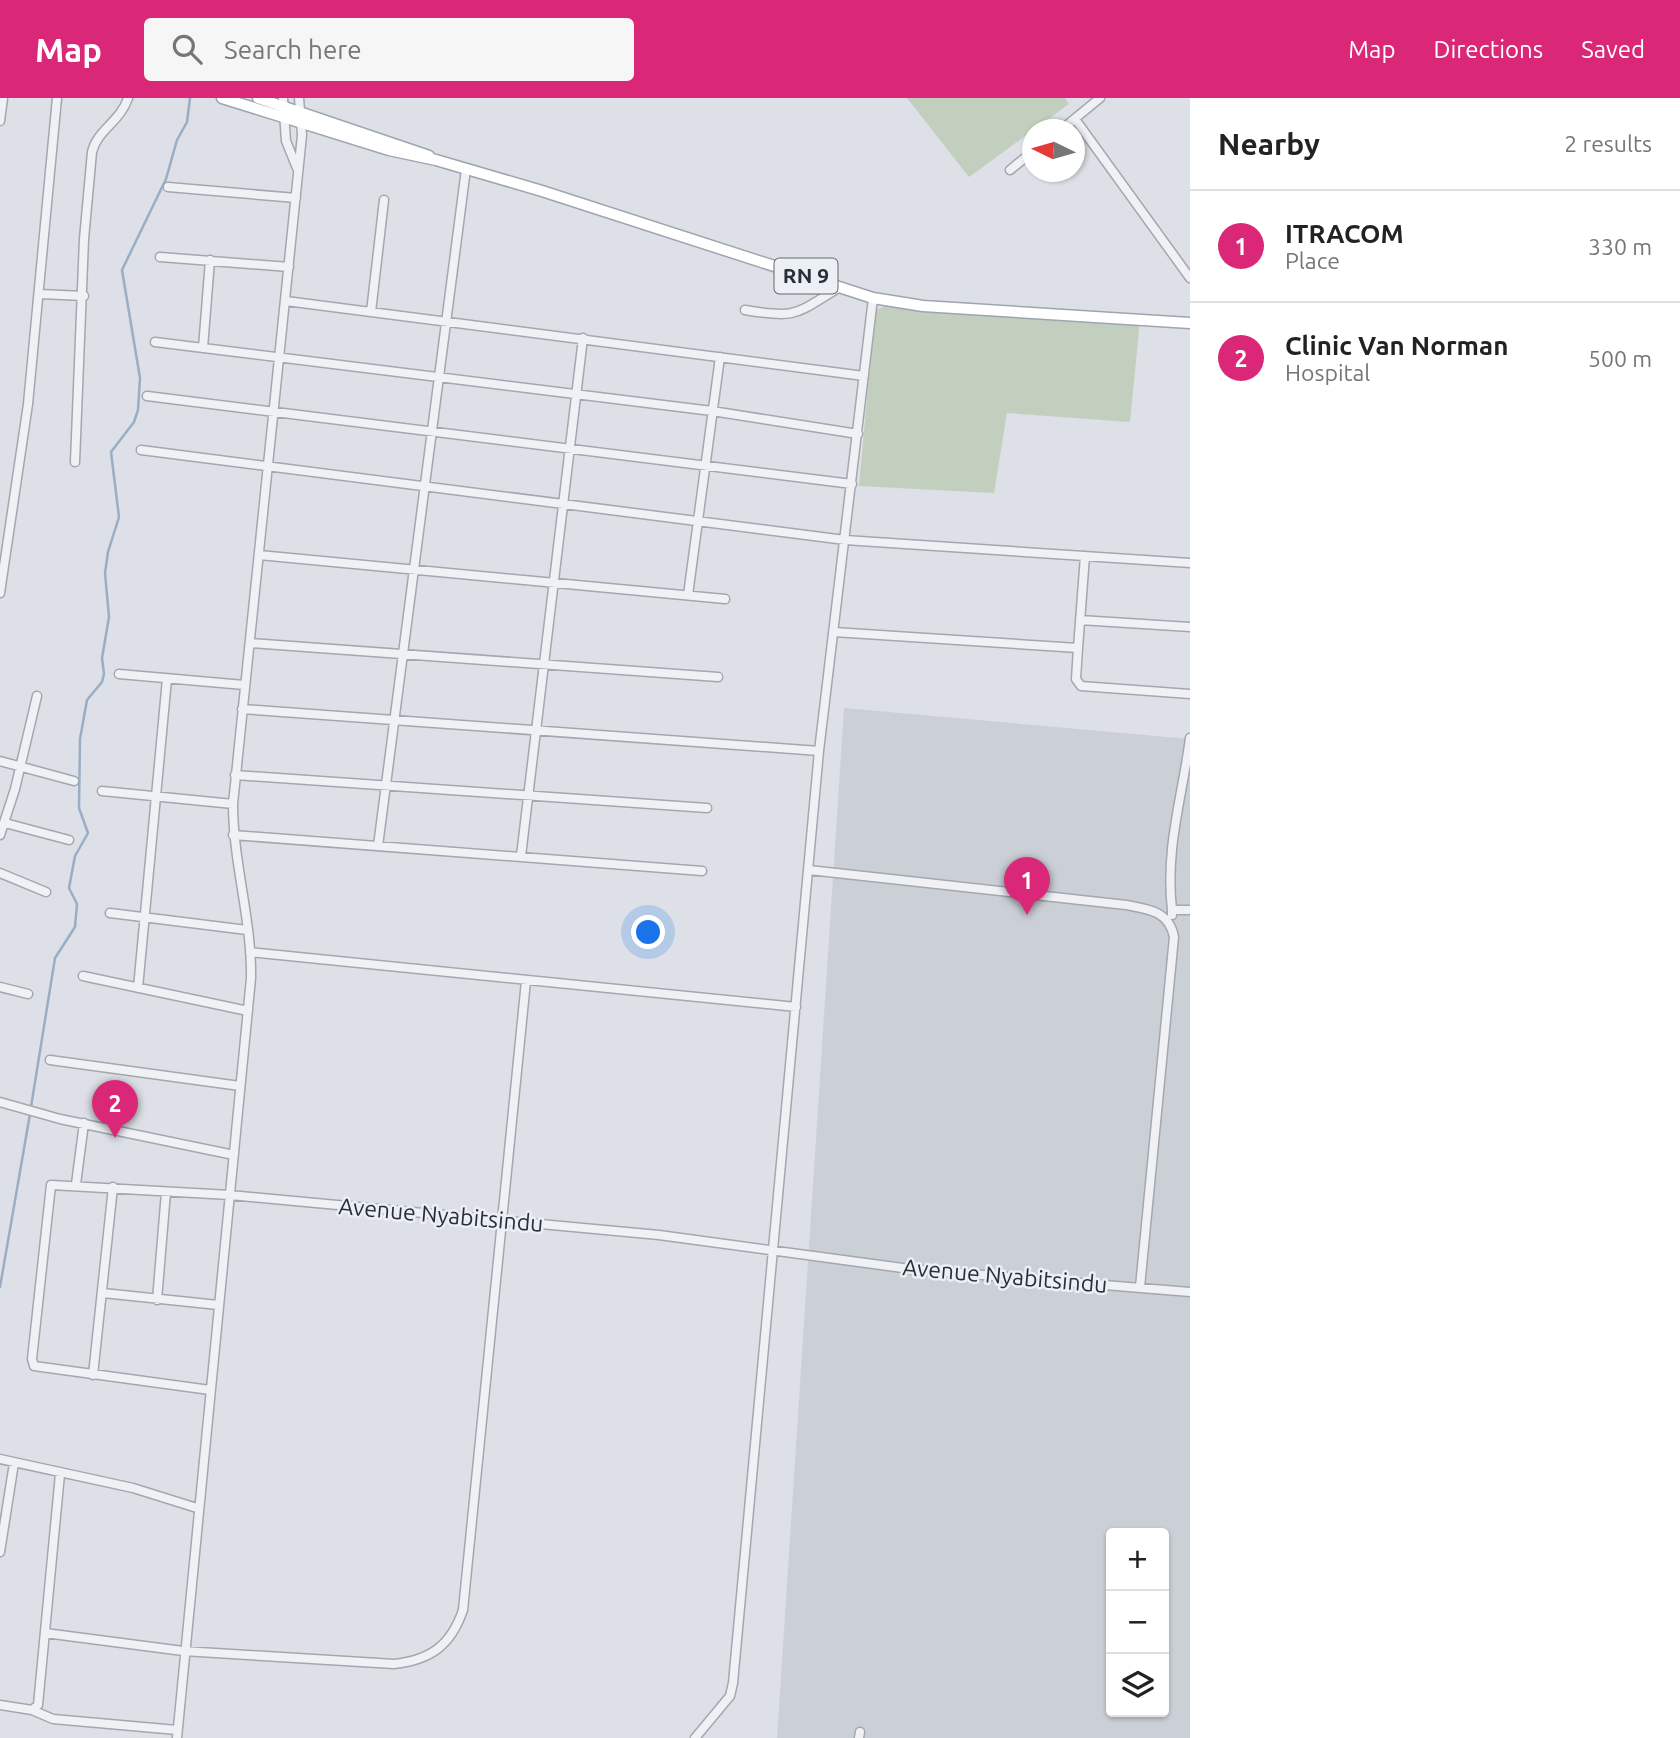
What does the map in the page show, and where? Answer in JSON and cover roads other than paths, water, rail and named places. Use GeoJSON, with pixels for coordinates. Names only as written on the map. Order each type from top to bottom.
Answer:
{"type":"FeatureCollection","features":[{"type":"Feature","properties":{"kind":"main road","name":"RN 9"},"geometry":{"type":"LineString","coordinates":[[222,98],[283,107],[303,124],[388,150],[466,169],[873,298],[923,306],[1190,324]]}},
{"type":"Feature","properties":{"kind":"main road","name":"RN 9"},"geometry":{"type":"LineString","coordinates":[[258,98],[420,151],[436,160]]}},
{"type":"Feature","properties":{"kind":"street"},"geometry":{"type":"LineString","coordinates":[[0,121],[3,98]]}},
{"type":"Feature","properties":{"kind":"street"},"geometry":{"type":"LineString","coordinates":[[0,593],[28,404],[57,98]]}},
{"type":"Feature","properties":{"kind":"street"},"geometry":{"type":"LineString","coordinates":[[75,462],[84,296],[84,239],[92,152],[94,141],[118,119],[128,98]]}},
{"type":"Feature","properties":{"kind":"street"},"geometry":{"type":"LineString","coordinates":[[0,1705],[32,1710],[53,1718],[177,1734],[183,1650],[248,1011],[250,952],[233,835],[233,804],[244,684],[276,411],[303,124],[299,98]]}},
{"type":"Feature","properties":{"kind":"street"},"geometry":{"type":"LineString","coordinates":[[1075,119],[1100,98]]}},
{"type":"Feature","properties":{"kind":"street"},"geometry":{"type":"LineString","coordinates":[[283,107],[290,154],[297,168]]}},
{"type":"Feature","properties":{"kind":"street"},"geometry":{"type":"LineString","coordinates":[[1085,133],[1190,278]]}},
{"type":"Feature","properties":{"kind":"street"},"geometry":{"type":"LineString","coordinates":[[1010,170],[1022,160]]}},
{"type":"Feature","properties":{"kind":"street"},"geometry":{"type":"LineString","coordinates":[[378,846],[466,169]]}},
{"type":"Feature","properties":{"kind":"street"},"geometry":{"type":"LineString","coordinates":[[168,187],[296,198]]}},
{"type":"Feature","properties":{"kind":"street"},"geometry":{"type":"LineString","coordinates":[[371,312],[384,200]]}},
{"type":"Feature","properties":{"kind":"street"},"geometry":{"type":"LineString","coordinates":[[160,257],[289,267]]}},
{"type":"Feature","properties":{"kind":"street"},"geometry":{"type":"LineString","coordinates":[[203,348],[210,260]]}},
{"type":"Feature","properties":{"kind":"street"},"geometry":{"type":"LineString","coordinates":[[745,310],[783,316],[794,315],[840,287]]}},
{"type":"Feature","properties":{"kind":"street"},"geometry":{"type":"LineString","coordinates":[[40,294],[84,296]]}},
{"type":"Feature","properties":{"kind":"street"},"geometry":{"type":"LineString","coordinates":[[695,1738],[715,1717],[732,1691],[819,751],[873,298]]}},
{"type":"Feature","properties":{"kind":"street"},"geometry":{"type":"LineString","coordinates":[[286,301],[864,376]]}},
{"type":"Feature","properties":{"kind":"street"},"geometry":{"type":"LineString","coordinates":[[521,856],[551,582],[583,338]]}},
{"type":"Feature","properties":{"kind":"street"},"geometry":{"type":"LineString","coordinates":[[155,342],[712,411],[858,434]]}},
{"type":"Feature","properties":{"kind":"street"},"geometry":{"type":"LineString","coordinates":[[688,595],[720,356]]}},
{"type":"Feature","properties":{"kind":"street"},"geometry":{"type":"LineString","coordinates":[[147,396],[852,484]]}},
{"type":"Feature","properties":{"kind":"street"},"geometry":{"type":"LineString","coordinates":[[141,450],[845,540],[1190,563]]}},
{"type":"Feature","properties":{"kind":"street"},"geometry":{"type":"LineString","coordinates":[[259,555],[724,599]]}},
{"type":"Feature","properties":{"kind":"street"},"geometry":{"type":"LineString","coordinates":[[1085,556],[1076,679],[1081,686],[1190,694]]}},
{"type":"Feature","properties":{"kind":"street"},"geometry":{"type":"LineString","coordinates":[[1080,620],[1190,627]]}},
{"type":"Feature","properties":{"kind":"street"},"geometry":{"type":"LineString","coordinates":[[834,632],[1078,648]]}},
{"type":"Feature","properties":{"kind":"street"},"geometry":{"type":"LineString","coordinates":[[250,643],[718,677]]}},
{"type":"Feature","properties":{"kind":"street"},"geometry":{"type":"LineString","coordinates":[[119,674],[244,684]]}},
{"type":"Feature","properties":{"kind":"street"},"geometry":{"type":"LineString","coordinates":[[138,988],[167,679]]}},
{"type":"Feature","properties":{"kind":"street"},"geometry":{"type":"LineString","coordinates":[[0,835],[37,696]]}},
{"type":"Feature","properties":{"kind":"street"},"geometry":{"type":"LineString","coordinates":[[242,709],[819,751]]}},
{"type":"Feature","properties":{"kind":"street"},"geometry":{"type":"LineString","coordinates":[[1140,1287],[1174,937],[1170,841],[1185,780],[1190,738]]}},
{"type":"Feature","properties":{"kind":"street"},"geometry":{"type":"LineString","coordinates":[[0,761],[74,781]]}},
{"type":"Feature","properties":{"kind":"street"},"geometry":{"type":"LineString","coordinates":[[235,775],[707,808]]}},
{"type":"Feature","properties":{"kind":"street"},"geometry":{"type":"LineString","coordinates":[[102,791],[233,804]]}},
{"type":"Feature","properties":{"kind":"street"},"geometry":{"type":"LineString","coordinates":[[5,823],[69,840]]}},
{"type":"Feature","properties":{"kind":"street"},"geometry":{"type":"LineString","coordinates":[[233,835],[702,871]]}},
{"type":"Feature","properties":{"kind":"street"},"geometry":{"type":"LineString","coordinates":[[809,870],[1126,905],[1158,912],[1172,925]]}},
{"type":"Feature","properties":{"kind":"street"},"geometry":{"type":"LineString","coordinates":[[0,873],[46,891]]}},
{"type":"Feature","properties":{"kind":"street"},"geometry":{"type":"LineString","coordinates":[[1172,910],[1190,910]]}},
{"type":"Feature","properties":{"kind":"street"},"geometry":{"type":"LineString","coordinates":[[110,913],[247,930]]}},
{"type":"Feature","properties":{"kind":"street"},"geometry":{"type":"LineString","coordinates":[[250,952],[796,1007]]}},
{"type":"Feature","properties":{"kind":"street"},"geometry":{"type":"LineString","coordinates":[[83,976],[248,1011]]}},
{"type":"Feature","properties":{"kind":"street"},"geometry":{"type":"LineString","coordinates":[[45,1633],[183,1650],[394,1664],[425,1658],[451,1638],[463,1610],[526,981]]}},
{"type":"Feature","properties":{"kind":"street"},"geometry":{"type":"LineString","coordinates":[[0,987],[27,995]]}},
{"type":"Feature","properties":{"kind":"street"},"geometry":{"type":"LineString","coordinates":[[50,1060],[240,1086]]}},
{"type":"Feature","properties":{"kind":"street"},"geometry":{"type":"LineString","coordinates":[[0,1102],[43,1115],[234,1155]]}},
{"type":"Feature","properties":{"kind":"street"},"geometry":{"type":"LineString","coordinates":[[76,1184],[84,1123]]}},
{"type":"Feature","properties":{"kind":"street","name":"Avenue Nyabitsindu"},"geometry":{"type":"LineString","coordinates":[[210,1390],[37,1368],[32,1363],[49,1190],[56,1183],[230,1195],[504,1221],[775,1249],[910,1269],[1190,1292]]}},
{"type":"Feature","properties":{"kind":"street"},"geometry":{"type":"LineString","coordinates":[[93,1375],[113,1187]]}},
{"type":"Feature","properties":{"kind":"street"},"geometry":{"type":"LineString","coordinates":[[157,1300],[166,1192]]}},
{"type":"Feature","properties":{"kind":"street"},"geometry":{"type":"LineString","coordinates":[[103,1293],[218,1306]]}},
{"type":"Feature","properties":{"kind":"street"},"geometry":{"type":"LineString","coordinates":[[0,1458],[60,1474],[133,1488],[197,1508]]}},
{"type":"Feature","properties":{"kind":"street"},"geometry":{"type":"LineString","coordinates":[[0,1552],[14,1463]]}},
{"type":"Feature","properties":{"kind":"street"},"geometry":{"type":"LineString","coordinates":[[32,1710],[38,1705],[60,1474]]}},
{"type":"Feature","properties":{"kind":"waterway"},"geometry":{"type":"LineString","coordinates":[[31,1107],[55,958],[75,927],[77,904],[69,888],[75,856],[88,833],[79,808],[80,739],[87,700],[102,682],[104,674],[102,658],[109,617],[105,573],[108,552],[119,517],[111,452],[134,422],[138,410],[140,378],[122,270],[166,179],[177,140],[187,122],[190,98]]}},
{"type":"Feature","properties":{"kind":"waterway"},"geometry":{"type":"LineString","coordinates":[[0,1287],[30,1114]]}},
{"type":"Feature","properties":{"kind":"place","name":"ITRACOM"},"geometry":{"type":"Point","coordinates":[1027,915]}},
{"type":"Feature","properties":{"kind":"place","name":"Clinic Van Norman"},"geometry":{"type":"Point","coordinates":[115,1138]}}]}
